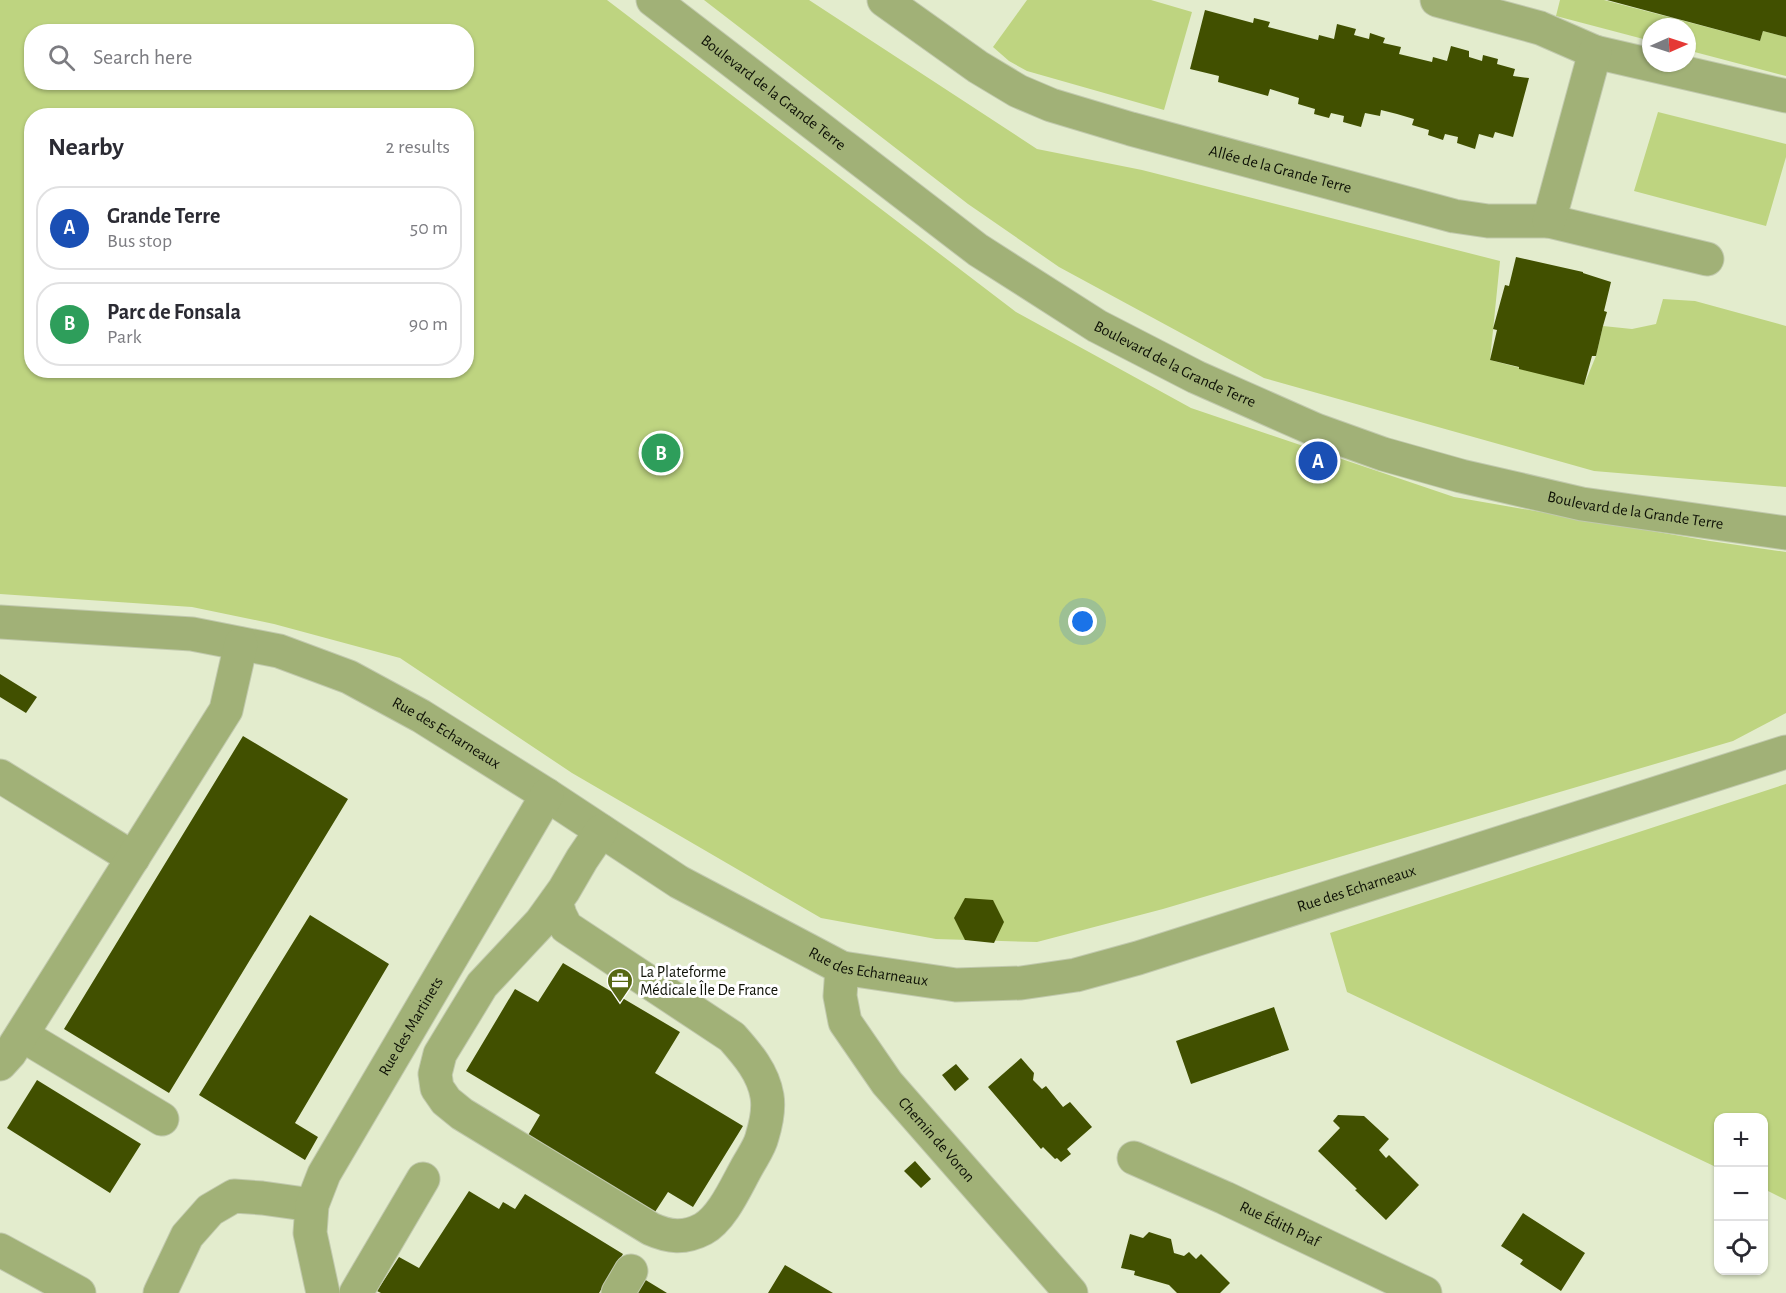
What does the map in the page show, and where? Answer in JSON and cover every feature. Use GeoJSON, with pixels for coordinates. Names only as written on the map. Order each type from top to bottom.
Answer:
{"type":"FeatureCollection","features":[{"type":"Feature","properties":{"kind":"street","name":"Boulevard de la Grande Terre"},"geometry":{"type":"LineString","coordinates":[[653,0],[978,250],[1097,326],[1196,376],[1316,430],[1383,454],[1461,476],[1582,504],[1786,533]]}},
{"type":"Feature","properties":{"kind":"street","name":"Allée de la Grande Terre"},"geometry":{"type":"LineString","coordinates":[[884,0],[978,67],[1018,91],[1051,105],[1131,129],[1454,216],[1488,221],[1549,221],[1707,259]]}},
{"type":"Feature","properties":{"kind":"street"},"geometry":{"type":"LineString","coordinates":[[1437,0],[1540,28],[1595,51],[1786,96]]}},
{"type":"Feature","properties":{"kind":"street"},"geometry":{"type":"LineString","coordinates":[[1549,221],[1595,51]]}},
{"type":"Feature","properties":{"kind":"street","name":"Rue des Echarneaux"},"geometry":{"type":"LineString","coordinates":[[0,622],[192,634],[279,651],[349,677],[421,716],[679,882],[842,968],[956,985],[1021,983],[1076,975],[1161,951],[1786,752]]}},
{"type":"Feature","properties":{"kind":"street"},"geometry":{"type":"LineString","coordinates":[[0,1064],[22,1035],[226,710],[241,644]]}},
{"type":"Feature","properties":{"kind":"street"},"geometry":{"type":"LineString","coordinates":[[0,776],[133,858]]}},
{"type":"Feature","properties":{"kind":"street","name":"Rue des Martinets"},"geometry":{"type":"LineString","coordinates":[[320,1280],[310,1233],[312,1205],[324,1174],[547,795]]}},
{"type":"Feature","properties":{"kind":"street"},"geometry":{"type":"LineString","coordinates":[[556,901],[566,927],[732,1037],[749,1056],[760,1074],[767,1096],[762,1139],[726,1205],[705,1228],[686,1235],[667,1236],[651,1229],[462,1114],[446,1101],[437,1088],[435,1074],[440,1054],[482,985],[541,922],[601,831]]}},
{"type":"Feature","properties":{"kind":"street","name":"Chemin de Voron"},"geometry":{"type":"LineString","coordinates":[[842,968],[840,996],[845,1022],[887,1083],[1071,1293]]}},
{"type":"Feature","properties":{"kind":"street"},"geometry":{"type":"LineString","coordinates":[[22,1035],[162,1119]]}},
{"type":"Feature","properties":{"kind":"street","name":"Rue Édith Piaf"},"geometry":{"type":"LineString","coordinates":[[1134,1158],[1425,1293]]}},
{"type":"Feature","properties":{"kind":"street"},"geometry":{"type":"LineString","coordinates":[[356,1293],[423,1179]]}},
{"type":"Feature","properties":{"kind":"street"},"geometry":{"type":"LineString","coordinates":[[138,1293],[167,1279],[187,1236],[210,1210],[234,1196],[312,1205]]}},
{"type":"Feature","properties":{"kind":"street"},"geometry":{"type":"LineString","coordinates":[[0,1250],[79,1293]]}},
{"type":"Feature","properties":{"kind":"green space"},"geometry":{"type":"Polygon","coordinates":[[[0,0],[607,0],[1016,312],[1191,408],[1454,497],[1786,552],[1786,713],[1733,741],[1163,909],[1037,942],[936,939],[821,918],[572,773],[400,658],[274,624],[192,607],[0,594],[0,0]]]}},
{"type":"Feature","properties":{"kind":"green space"},"geometry":{"type":"Polygon","coordinates":[[[704,0],[809,0],[1037,149],[1142,170],[1500,261],[1490,360],[1584,385],[1596,356],[1603,326],[1632,329],[1656,324],[1663,299],[1695,301],[1786,326],[1786,487],[1594,471],[1264,378],[1059,267],[968,204],[704,0]]]}},
{"type":"Feature","properties":{"kind":"green space"},"geometry":{"type":"Polygon","coordinates":[[[1027,0],[1151,0],[1192,12],[1164,110],[1027,71],[1009,61],[993,47],[1027,0]]]}},
{"type":"Feature","properties":{"kind":"green space"},"geometry":{"type":"Polygon","coordinates":[[[1560,0],[1604,0],[1672,18],[1642,18],[1642,39],[1556,16],[1560,0]]]}},
{"type":"Feature","properties":{"kind":"green space"},"geometry":{"type":"Polygon","coordinates":[[[1696,24],[1760,41],[1763,31],[1786,37],[1786,76],[1696,52],[1696,24]]]}},
{"type":"Feature","properties":{"kind":"green space"},"geometry":{"type":"Polygon","coordinates":[[[1658,112],[1786,144],[1786,157],[1766,226],[1634,191],[1658,112]]]}},
{"type":"Feature","properties":{"kind":"green space"},"geometry":{"type":"Polygon","coordinates":[[[1786,784],[1786,1200],[1768,1191],[1768,1113],[1714,1113],[1714,1166],[1347,992],[1330,933],[1786,784]]]}},
{"type":"Feature","properties":{"kind":"building"},"geometry":{"type":"Polygon","coordinates":[[[1607,0],[1786,0],[1786,37],[1763,31],[1760,41],[1696,24],[1696,18],[1674,18],[1607,0]]]}},
{"type":"Feature","properties":{"kind":"building"},"geometry":{"type":"Polygon","coordinates":[[[1205,10],[1253,23],[1254,18],[1270,22],[1268,27],[1318,40],[1319,35],[1334,39],[1337,24],[1356,29],[1354,35],[1369,39],[1370,33],[1385,38],[1383,43],[1401,47],[1399,54],[1432,62],[1433,57],[1447,61],[1451,46],[1469,51],[1469,57],[1482,61],[1483,55],[1498,59],[1497,64],[1515,69],[1513,76],[1529,78],[1513,137],[1495,132],[1493,138],[1479,134],[1475,149],[1457,143],[1458,137],[1445,134],[1443,140],[1428,135],[1429,130],[1412,125],[1414,119],[1397,114],[1381,110],[1380,116],[1365,113],[1361,127],[1343,122],[1344,116],[1331,113],[1329,118],[1314,114],[1315,109],[1298,104],[1299,98],[1270,89],[1268,96],[1218,82],[1219,76],[1190,69],[1205,10]]]}},
{"type":"Feature","properties":{"kind":"building"},"geometry":{"type":"Polygon","coordinates":[[[1516,257],[1583,272],[1611,282],[1604,311],[1607,312],[1596,356],[1592,356],[1584,385],[1490,360],[1497,330],[1493,329],[1505,285],[1509,286],[1516,257]]]}},
{"type":"Feature","properties":{"kind":"building"},"geometry":{"type":"Polygon","coordinates":[[[0,674],[37,697],[26,713],[0,697],[0,674]]]}},
{"type":"Feature","properties":{"kind":"building"},"geometry":{"type":"Polygon","coordinates":[[[243,736],[348,799],[169,1093],[64,1029],[243,736]]]}},
{"type":"Feature","properties":{"kind":"building"},"geometry":{"type":"Polygon","coordinates":[[[965,898],[993,900],[1004,922],[994,943],[965,940],[954,918],[965,898]]]}},
{"type":"Feature","properties":{"kind":"building"},"geometry":{"type":"Polygon","coordinates":[[[310,915],[389,964],[295,1123],[318,1137],[305,1160],[199,1095],[310,915]]]}},
{"type":"Feature","properties":{"kind":"building"},"geometry":{"type":"Polygon","coordinates":[[[563,963],[680,1032],[655,1073],[743,1126],[693,1207],[668,1192],[653,1215],[527,1137],[540,1115],[466,1071],[515,989],[538,1002],[563,963]]]}},
{"type":"Feature","properties":{"kind":"building"},"geometry":{"type":"Polygon","coordinates":[[[1274,1007],[1289,1050],[1191,1084],[1176,1041],[1274,1007]]]}},
{"type":"Feature","properties":{"kind":"building"},"geometry":{"type":"Polygon","coordinates":[[[1021,1058],[1034,1073],[1033,1080],[1042,1089],[1046,1086],[1063,1107],[1070,1102],[1092,1127],[1067,1149],[1071,1154],[1061,1162],[1043,1147],[1041,1149],[988,1087],[1021,1058]]]}},
{"type":"Feature","properties":{"kind":"building"},"geometry":{"type":"Polygon","coordinates":[[[956,1064],[969,1079],[955,1091],[942,1075],[956,1064]]]}},
{"type":"Feature","properties":{"kind":"building"},"geometry":{"type":"Polygon","coordinates":[[[37,1080],[141,1144],[110,1193],[7,1128],[37,1080]]]}},
{"type":"Feature","properties":{"kind":"building"},"geometry":{"type":"Polygon","coordinates":[[[1338,1115],[1364,1116],[1389,1139],[1379,1150],[1386,1158],[1389,1155],[1419,1185],[1386,1220],[1318,1151],[1340,1128],[1333,1121],[1338,1115]]]}},
{"type":"Feature","properties":{"kind":"building"},"geometry":{"type":"Polygon","coordinates":[[[915,1161],[931,1179],[921,1188],[904,1171],[915,1161]]]}},
{"type":"Feature","properties":{"kind":"building"},"geometry":{"type":"Polygon","coordinates":[[[469,1191],[499,1209],[503,1202],[515,1209],[525,1194],[623,1254],[599,1293],[381,1293],[377,1291],[399,1257],[419,1268],[469,1191]]]}},
{"type":"Feature","properties":{"kind":"building"},"geometry":{"type":"Polygon","coordinates":[[[1523,1213],[1585,1253],[1561,1291],[1520,1264],[1523,1260],[1501,1246],[1523,1213]]]}},
{"type":"Feature","properties":{"kind":"building"},"geometry":{"type":"Polygon","coordinates":[[[1149,1232],[1171,1239],[1174,1253],[1184,1256],[1189,1252],[1196,1259],[1201,1254],[1230,1283],[1220,1293],[1177,1293],[1169,1285],[1134,1275],[1135,1271],[1121,1268],[1130,1234],[1143,1238],[1149,1232]]]}},
{"type":"Feature","properties":{"kind":"building"},"geometry":{"type":"Polygon","coordinates":[[[785,1265],[833,1293],[768,1293],[785,1265]]]}},
{"type":"Feature","properties":{"kind":"building"},"geometry":{"type":"Polygon","coordinates":[[[644,1279],[667,1293],[636,1293],[644,1279]]]}},
{"type":"Feature","properties":{"kind":"place","name":"Parc de Fonsala"},"geometry":{"type":"Point","coordinates":[661,453]}},
{"type":"Feature","properties":{"kind":"place","name":"Grande Terre"},"geometry":{"type":"Point","coordinates":[1318,461]}},
{"type":"Feature","properties":{"kind":"place","name":"La Plateforme Médicale Île De France"},"geometry":{"type":"Point","coordinates":[620,1004]}}]}
